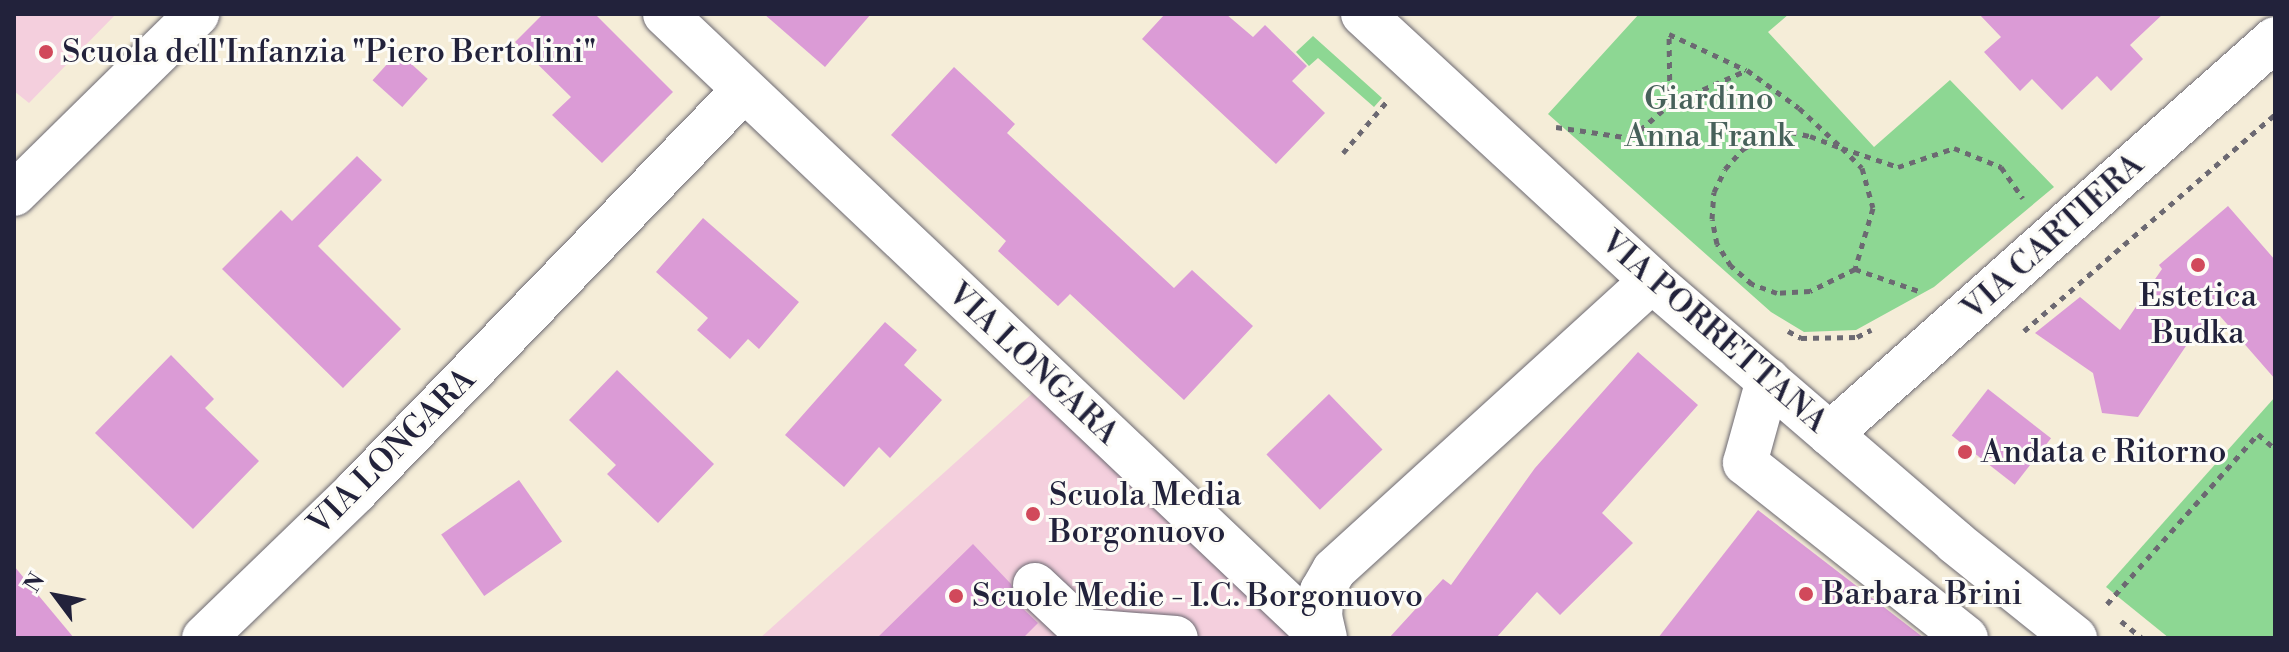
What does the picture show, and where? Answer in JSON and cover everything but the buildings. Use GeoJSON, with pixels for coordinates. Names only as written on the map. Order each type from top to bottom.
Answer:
{"type":"FeatureCollection","features":[{"type":"Feature","properties":{"kind":"street"},"geometry":{"type":"LineString","coordinates":[[14,194],[197,14]]}},
{"type":"Feature","properties":{"kind":"street","name":"VIA LONGARA"},"geometry":{"type":"LineString","coordinates":[[665,14],[1324,638]]}},
{"type":"Feature","properties":{"kind":"street","name":"VIA PORRETTANA"},"geometry":{"type":"LineString","coordinates":[[1363,14],[1652,281],[1830,434],[2089,623]]}},
{"type":"Feature","properties":{"kind":"street","name":"VIA CARTIERA"},"geometry":{"type":"LineString","coordinates":[[1830,434],[2275,39]]}},
{"type":"Feature","properties":{"kind":"street","name":"VIA LONGARA"},"geometry":{"type":"LineString","coordinates":[[204,638],[356,491],[744,90]]}},
{"type":"Feature","properties":{"kind":"street","name":"VIA LONGARA"},"geometry":{"type":"LineString","coordinates":[[1324,638],[1320,617],[1322,591],[1334,570],[1652,281]]}},
{"type":"Feature","properties":{"kind":"street"},"geometry":{"type":"LineString","coordinates":[[1768,380],[1745,463],[1966,638]]}},
{"type":"Feature","properties":{"kind":"street"},"geometry":{"type":"LineString","coordinates":[[1035,585],[1084,631],[1176,638]]}},
{"type":"Feature","properties":{"kind":"path"},"geometry":{"type":"LineString","coordinates":[[1670,104],[1669,34],[1747,70],[1799,108],[1862,168],[1873,208],[1855,269]]}},
{"type":"Feature","properties":{"kind":"path"},"geometry":{"type":"LineString","coordinates":[[1562,126],[1631,138],[1670,104],[1747,70]]}},
{"type":"Feature","properties":{"kind":"path"},"geometry":{"type":"LineString","coordinates":[[1343,153],[1395,93]]}},
{"type":"Feature","properties":{"kind":"path"},"geometry":{"type":"LineString","coordinates":[[2021,333],[2275,114]]}},
{"type":"Feature","properties":{"kind":"path"},"geometry":{"type":"LineString","coordinates":[[1550,129],[1562,139]]}},
{"type":"Feature","properties":{"kind":"path"},"geometry":{"type":"LineString","coordinates":[[1922,293],[1855,269],[1810,291],[1777,293],[1752,284],[1731,266],[1717,244],[1712,219],[1714,192],[1725,169],[1743,149],[1765,136],[1791,132],[1898,167],[1954,148],[2001,167],[2030,207]]}},
{"type":"Feature","properties":{"kind":"path"},"geometry":{"type":"LineString","coordinates":[[1776,325],[1801,338],[1857,337],[1881,325]]}},
{"type":"Feature","properties":{"kind":"path"},"geometry":{"type":"LineString","coordinates":[[2089,623],[2258,434],[2275,449]]}},
{"type":"Feature","properties":{"kind":"shaded area","name":"Scuola dell'Infanzia \"Piero Bertolini\""},"geometry":{"type":"Polygon","coordinates":[[[14,14],[116,14],[29,103],[14,91],[14,14]]]}},
{"type":"Feature","properties":{"kind":"shaded area","name":"Scuola Media Borgonuovo"},"geometry":{"type":"Polygon","coordinates":[[[1036,390],[1301,638],[760,638],[1036,390]]]}},
{"type":"Feature","properties":{"kind":"green space","name":"Giardino Anna Frank"},"geometry":{"type":"Polygon","coordinates":[[[1639,14],[1789,14],[1768,32],[1874,147],[1950,80],[2054,187],[1934,287],[1856,330],[1804,332],[1771,312],[1548,114],[1639,14]]]}},
{"type":"Feature","properties":{"kind":"green space"},"geometry":{"type":"Polygon","coordinates":[[[1313,36],[1382,98],[1374,107],[1318,58],[1309,66],[1296,52],[1313,36]]]}},
{"type":"Feature","properties":{"kind":"green space"},"geometry":{"type":"Polygon","coordinates":[[[2275,397],[2275,638],[2169,638],[2106,587],[2275,397]]]}},
{"type":"Feature","properties":{"kind":"place","name":"Scuola dell'Infanzia \"Piero Bertolini\""},"geometry":{"type":"Point","coordinates":[46,52]}},
{"type":"Feature","properties":{"kind":"place","name":"Estetica Budka"},"geometry":{"type":"Point","coordinates":[2198,265]}},
{"type":"Feature","properties":{"kind":"place","name":"Andata e Ritorno"},"geometry":{"type":"Point","coordinates":[1965,452]}},
{"type":"Feature","properties":{"kind":"place","name":"Scuola Media Borgonuovo"},"geometry":{"type":"Point","coordinates":[1033,514]}},
{"type":"Feature","properties":{"kind":"place","name":"Barbara Brini"},"geometry":{"type":"Point","coordinates":[1806,594]}},
{"type":"Feature","properties":{"kind":"place","name":"Scuole Medie - I.C. Borgonuovo"},"geometry":{"type":"Point","coordinates":[956,596]}}]}
